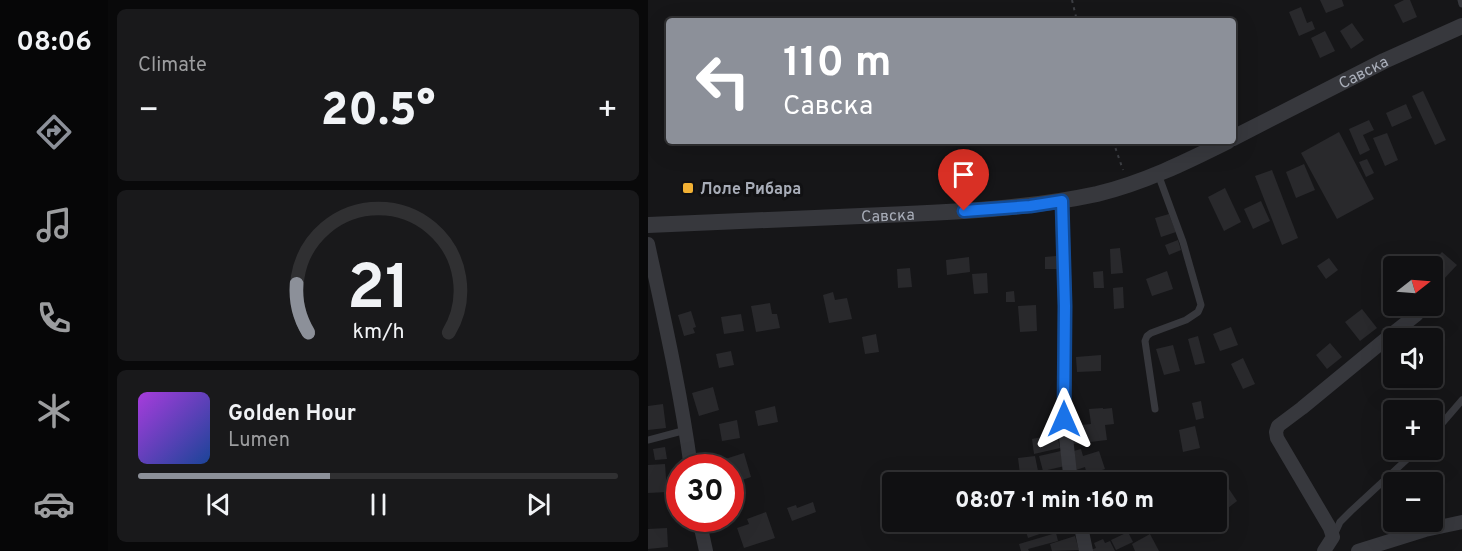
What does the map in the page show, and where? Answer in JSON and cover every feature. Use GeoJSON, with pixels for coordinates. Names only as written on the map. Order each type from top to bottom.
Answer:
{"type":"FeatureCollection","features":[{"type":"Feature","properties":{"kind":"street","name":"Савска"},"geometry":{"type":"LineString","coordinates":[[1236,136],[1384,61],[1462,26]]}},
{"type":"Feature","properties":{"kind":"street","name":"Савска"},"geometry":{"type":"LineString","coordinates":[[648,225],[1030,206],[1099,193],[1128,184],[1158,174],[1222,144]]}},
{"type":"Feature","properties":{"kind":"street"},"geometry":{"type":"LineString","coordinates":[[1062,201],[1065,306],[1064,419],[1070,472]]}},
{"type":"Feature","properties":{"kind":"street"},"geometry":{"type":"LineString","coordinates":[[648,244],[690,454]]}},
{"type":"Feature","properties":{"kind":"street"},"geometry":{"type":"LineString","coordinates":[[1324,551],[1333,537],[1330,528],[1277,438],[1278,426],[1415,316]]}},
{"type":"Feature","properties":{"kind":"street"},"geometry":{"type":"LineString","coordinates":[[1358,551],[1425,530],[1462,522]]}},
{"type":"Feature","properties":{"kind":"street"},"geometry":{"type":"LineString","coordinates":[[702,532],[706,551]]}},
{"type":"Feature","properties":{"kind":"street"},"geometry":{"type":"LineString","coordinates":[[1082,532],[1086,551]]}},
{"type":"Feature","properties":{"kind":"lane"},"geometry":{"type":"LineString","coordinates":[[1155,409],[1145,341],[1147,336],[1186,320],[1198,312],[1201,304],[1158,174]]}},
{"type":"Feature","properties":{"kind":"lane"},"geometry":{"type":"LineString","coordinates":[[1443,422],[1462,400]]}},
{"type":"Feature","properties":{"kind":"lane"},"geometry":{"type":"LineString","coordinates":[[648,440],[686,430]]}},
{"type":"Feature","properties":{"kind":"lane"},"geometry":{"type":"LineString","coordinates":[[1333,537],[1340,522],[1407,460]]}},
{"type":"Feature","properties":{"kind":"path"},"geometry":{"type":"LineString","coordinates":[[1072,0],[1076,18]]}},
{"type":"Feature","properties":{"kind":"path"},"geometry":{"type":"LineString","coordinates":[[1114,144],[1128,184]]}},
{"type":"Feature","properties":{"kind":"building"},"geometry":{"type":"Polygon","coordinates":[[[1320,0],[1342,0],[1344,6],[1326,13],[1320,0]]]}},
{"type":"Feature","properties":{"kind":"building"},"geometry":{"type":"Polygon","coordinates":[[[1410,0],[1417,17],[1403,23],[1394,5],[1410,0]]]}},
{"type":"Feature","properties":{"kind":"building"},"geometry":{"type":"Polygon","coordinates":[[[1301,7],[1307,23],[1312,21],[1315,29],[1299,36],[1289,12],[1301,7]]]}},
{"type":"Feature","properties":{"kind":"building"},"geometry":{"type":"Polygon","coordinates":[[[1352,23],[1364,40],[1351,49],[1340,31],[1352,23]]]}},
{"type":"Feature","properties":{"kind":"building"},"geometry":{"type":"Polygon","coordinates":[[[1325,31],[1335,51],[1320,58],[1311,38],[1325,31]]]}},
{"type":"Feature","properties":{"kind":"building"},"geometry":{"type":"Polygon","coordinates":[[[1423,91],[1446,140],[1435,145],[1412,96],[1423,91]]]}},
{"type":"Feature","properties":{"kind":"building"},"geometry":{"type":"Polygon","coordinates":[[[1406,104],[1412,118],[1392,127],[1386,113],[1406,104]]]}},
{"type":"Feature","properties":{"kind":"building"},"geometry":{"type":"Polygon","coordinates":[[[1369,120],[1374,130],[1363,135],[1370,150],[1360,155],[1349,129],[1369,120]]]}},
{"type":"Feature","properties":{"kind":"building"},"geometry":{"type":"Polygon","coordinates":[[[1339,132],[1374,199],[1337,219],[1301,153],[1339,132]]]}},
{"type":"Feature","properties":{"kind":"building"},"geometry":{"type":"Polygon","coordinates":[[[1387,133],[1398,160],[1385,166],[1373,138],[1387,133]]]}},
{"type":"Feature","properties":{"kind":"building"},"geometry":{"type":"Polygon","coordinates":[[[1367,159],[1374,173],[1366,177],[1359,162],[1367,159]]]}},
{"type":"Feature","properties":{"kind":"building"},"geometry":{"type":"Polygon","coordinates":[[[1304,164],[1315,190],[1296,198],[1286,172],[1304,164]]]}},
{"type":"Feature","properties":{"kind":"building"},"geometry":{"type":"Polygon","coordinates":[[[1272,170],[1298,238],[1282,245],[1255,176],[1272,170]]]}},
{"type":"Feature","properties":{"kind":"building"},"geometry":{"type":"Polygon","coordinates":[[[1225,188],[1241,222],[1224,231],[1208,197],[1225,188]]]}},
{"type":"Feature","properties":{"kind":"building"},"geometry":{"type":"Polygon","coordinates":[[[1261,201],[1270,221],[1253,229],[1244,209],[1261,201]]]}},
{"type":"Feature","properties":{"kind":"building"},"geometry":{"type":"Polygon","coordinates":[[[1169,214],[1176,232],[1161,237],[1155,218],[1169,214]]]}},
{"type":"Feature","properties":{"kind":"building"},"geometry":{"type":"Polygon","coordinates":[[[1178,240],[1181,250],[1169,255],[1165,245],[1178,240]]]}},
{"type":"Feature","properties":{"kind":"building"},"geometry":{"type":"Polygon","coordinates":[[[1120,248],[1123,273],[1111,274],[1110,249],[1120,248]]]}},
{"type":"Feature","properties":{"kind":"building"},"geometry":{"type":"Polygon","coordinates":[[[1442,252],[1457,265],[1443,280],[1443,256],[1438,256],[1442,252]]]}},
{"type":"Feature","properties":{"kind":"building"},"geometry":{"type":"Polygon","coordinates":[[[1056,256],[1057,269],[1045,269],[1045,257],[1056,256]]]}},
{"type":"Feature","properties":{"kind":"building"},"geometry":{"type":"Polygon","coordinates":[[[969,257],[970,272],[947,275],[946,260],[969,257]]]}},
{"type":"Feature","properties":{"kind":"building"},"geometry":{"type":"Polygon","coordinates":[[[1329,258],[1338,270],[1326,279],[1317,266],[1329,258]]]}},
{"type":"Feature","properties":{"kind":"building"},"geometry":{"type":"Polygon","coordinates":[[[910,268],[912,287],[898,288],[897,269],[910,268]]]}},
{"type":"Feature","properties":{"kind":"building"},"geometry":{"type":"Polygon","coordinates":[[[1103,271],[1104,288],[1094,288],[1093,272],[1103,271]]]}},
{"type":"Feature","properties":{"kind":"building"},"geometry":{"type":"Polygon","coordinates":[[[1167,271],[1173,289],[1152,296],[1146,279],[1167,271]]]}},
{"type":"Feature","properties":{"kind":"building"},"geometry":{"type":"Polygon","coordinates":[[[987,273],[988,293],[974,294],[972,274],[987,273]]]}},
{"type":"Feature","properties":{"kind":"building"},"geometry":{"type":"Polygon","coordinates":[[[1123,287],[1124,308],[1114,309],[1113,288],[1123,287]]]}},
{"type":"Feature","properties":{"kind":"building"},"geometry":{"type":"Polygon","coordinates":[[[1014,291],[1015,302],[1006,302],[1006,292],[1014,291]]]}},
{"type":"Feature","properties":{"kind":"building"},"geometry":{"type":"Polygon","coordinates":[[[833,292],[835,300],[847,298],[852,319],[829,323],[823,295],[833,292]]]}},
{"type":"Feature","properties":{"kind":"building"},"geometry":{"type":"Polygon","coordinates":[[[770,303],[772,314],[777,314],[780,328],[756,332],[751,306],[770,303]]]}},
{"type":"Feature","properties":{"kind":"building"},"geometry":{"type":"Polygon","coordinates":[[[1036,305],[1037,331],[1020,332],[1018,306],[1036,305]]]}},
{"type":"Feature","properties":{"kind":"building"},"geometry":{"type":"Polygon","coordinates":[[[1362,309],[1377,328],[1360,341],[1345,322],[1362,309]]]}},
{"type":"Feature","properties":{"kind":"building"},"geometry":{"type":"Polygon","coordinates":[[[691,311],[696,327],[693,328],[695,333],[684,336],[678,315],[691,311]]]}},
{"type":"Feature","properties":{"kind":"building"},"geometry":{"type":"Polygon","coordinates":[[[741,314],[744,331],[724,334],[721,317],[741,314]]]}},
{"type":"Feature","properties":{"kind":"building"},"geometry":{"type":"Polygon","coordinates":[[[1231,327],[1238,345],[1220,351],[1213,334],[1231,327]]]}},
{"type":"Feature","properties":{"kind":"building"},"geometry":{"type":"Polygon","coordinates":[[[876,334],[879,352],[865,354],[862,337],[876,334]]]}},
{"type":"Feature","properties":{"kind":"building"},"geometry":{"type":"Polygon","coordinates":[[[1198,336],[1205,363],[1195,365],[1188,339],[1198,336]]]}},
{"type":"Feature","properties":{"kind":"building"},"geometry":{"type":"Polygon","coordinates":[[[1330,343],[1342,357],[1327,369],[1316,355],[1330,343]]]}},
{"type":"Feature","properties":{"kind":"building"},"geometry":{"type":"Polygon","coordinates":[[[1173,345],[1180,371],[1164,375],[1156,349],[1173,345]]]}},
{"type":"Feature","properties":{"kind":"building"},"geometry":{"type":"Polygon","coordinates":[[[731,351],[734,365],[719,368],[716,354],[731,351]]]}},
{"type":"Feature","properties":{"kind":"building"},"geometry":{"type":"Polygon","coordinates":[[[1101,355],[1101,371],[1077,372],[1076,357],[1101,355]]]}},
{"type":"Feature","properties":{"kind":"building"},"geometry":{"type":"Polygon","coordinates":[[[1243,358],[1255,384],[1243,389],[1231,364],[1243,358]]]}},
{"type":"Feature","properties":{"kind":"building"},"geometry":{"type":"Polygon","coordinates":[[[713,387],[719,410],[699,416],[692,393],[713,387]]]}},
{"type":"Feature","properties":{"kind":"building"},"geometry":{"type":"Polygon","coordinates":[[[1201,401],[1204,418],[1196,420],[1192,403],[1201,401]]]}},
{"type":"Feature","properties":{"kind":"building"},"geometry":{"type":"Polygon","coordinates":[[[663,404],[666,428],[648,430],[648,406],[663,404]]]}},
{"type":"Feature","properties":{"kind":"building"},"geometry":{"type":"Polygon","coordinates":[[[775,406],[778,422],[758,426],[755,411],[775,406]]]}},
{"type":"Feature","properties":{"kind":"building"},"geometry":{"type":"Polygon","coordinates":[[[1112,408],[1114,424],[1105,425],[1107,440],[1073,444],[1071,426],[1091,424],[1089,409],[1112,408]]]}},
{"type":"Feature","properties":{"kind":"building"},"geometry":{"type":"Polygon","coordinates":[[[737,420],[740,438],[722,441],[719,424],[737,420]]]}},
{"type":"Feature","properties":{"kind":"building"},"geometry":{"type":"Polygon","coordinates":[[[1195,426],[1200,448],[1183,452],[1179,430],[1195,426]]]}},
{"type":"Feature","properties":{"kind":"building"},"geometry":{"type":"Polygon","coordinates":[[[1057,434],[1060,448],[1034,454],[1032,439],[1057,434]]]}},
{"type":"Feature","properties":{"kind":"building"},"geometry":{"type":"Polygon","coordinates":[[[665,447],[666,459],[655,460],[653,449],[665,447]]]}},
{"type":"Feature","properties":{"kind":"building"},"geometry":{"type":"Polygon","coordinates":[[[1081,449],[1083,456],[1099,451],[1105,469],[1086,472],[1085,467],[1076,470],[1070,452],[1081,449]]]}},
{"type":"Feature","properties":{"kind":"building"},"geometry":{"type":"Polygon","coordinates":[[[1061,451],[1065,466],[1043,471],[1039,456],[1061,451]]]}},
{"type":"Feature","properties":{"kind":"building"},"geometry":{"type":"Polygon","coordinates":[[[744,453],[751,477],[744,479],[744,454],[741,454],[744,453]]]}},
{"type":"Feature","properties":{"kind":"building"},"geometry":{"type":"Polygon","coordinates":[[[1035,456],[1038,471],[1020,472],[1018,458],[1035,456]]]}},
{"type":"Feature","properties":{"kind":"building"},"geometry":{"type":"Polygon","coordinates":[[[665,464],[666,492],[648,493],[648,465],[665,464]]]}},
{"type":"Feature","properties":{"kind":"building"},"geometry":{"type":"Polygon","coordinates":[[[1229,489],[1237,501],[1227,509],[1227,490],[1229,489]]]}},
{"type":"Feature","properties":{"kind":"building"},"geometry":{"type":"Polygon","coordinates":[[[813,502],[816,512],[792,521],[787,508],[796,505],[797,508],[813,502]]]}},
{"type":"Feature","properties":{"kind":"building"},"geometry":{"type":"Polygon","coordinates":[[[766,512],[775,538],[744,548],[738,532],[744,532],[744,526],[749,524],[747,519],[766,512]]]}},
{"type":"Feature","properties":{"kind":"building"},"geometry":{"type":"Polygon","coordinates":[[[666,528],[668,547],[648,549],[648,529],[666,528]]]}},
{"type":"Feature","properties":{"kind":"building"},"geometry":{"type":"Polygon","coordinates":[[[1026,532],[1045,532],[1028,538],[1026,532]]]}},
{"type":"Feature","properties":{"kind":"building"},"geometry":{"type":"Polygon","coordinates":[[[1128,532],[1133,542],[1116,550],[1111,540],[1128,532]]]}},
{"type":"Feature","properties":{"kind":"building"},"geometry":{"type":"Polygon","coordinates":[[[1056,533],[1058,541],[1028,549],[1029,551],[1021,551],[1019,544],[1056,533]]]}},
{"type":"Feature","properties":{"kind":"building"},"geometry":{"type":"Polygon","coordinates":[[[1150,534],[1159,551],[1135,551],[1132,544],[1150,534]]]}},
{"type":"Feature","properties":{"kind":"building"},"geometry":{"type":"Polygon","coordinates":[[[1075,536],[1079,550],[1052,551],[1050,544],[1075,536]]]}},
{"type":"Feature","properties":{"kind":"building"},"geometry":{"type":"Polygon","coordinates":[[[1103,539],[1105,543],[1110,541],[1115,551],[1088,551],[1096,548],[1094,543],[1103,539]]]}},
{"type":"Feature","properties":{"kind":"place","name":"Лоле Рибара"},"geometry":{"type":"Point","coordinates":[688,188]}},
{"type":"Feature","properties":{"kind":"route"},"geometry":{"type":"LineString","coordinates":[[964,211],[1062,201],[1065,306],[1064,419]]}}]}
